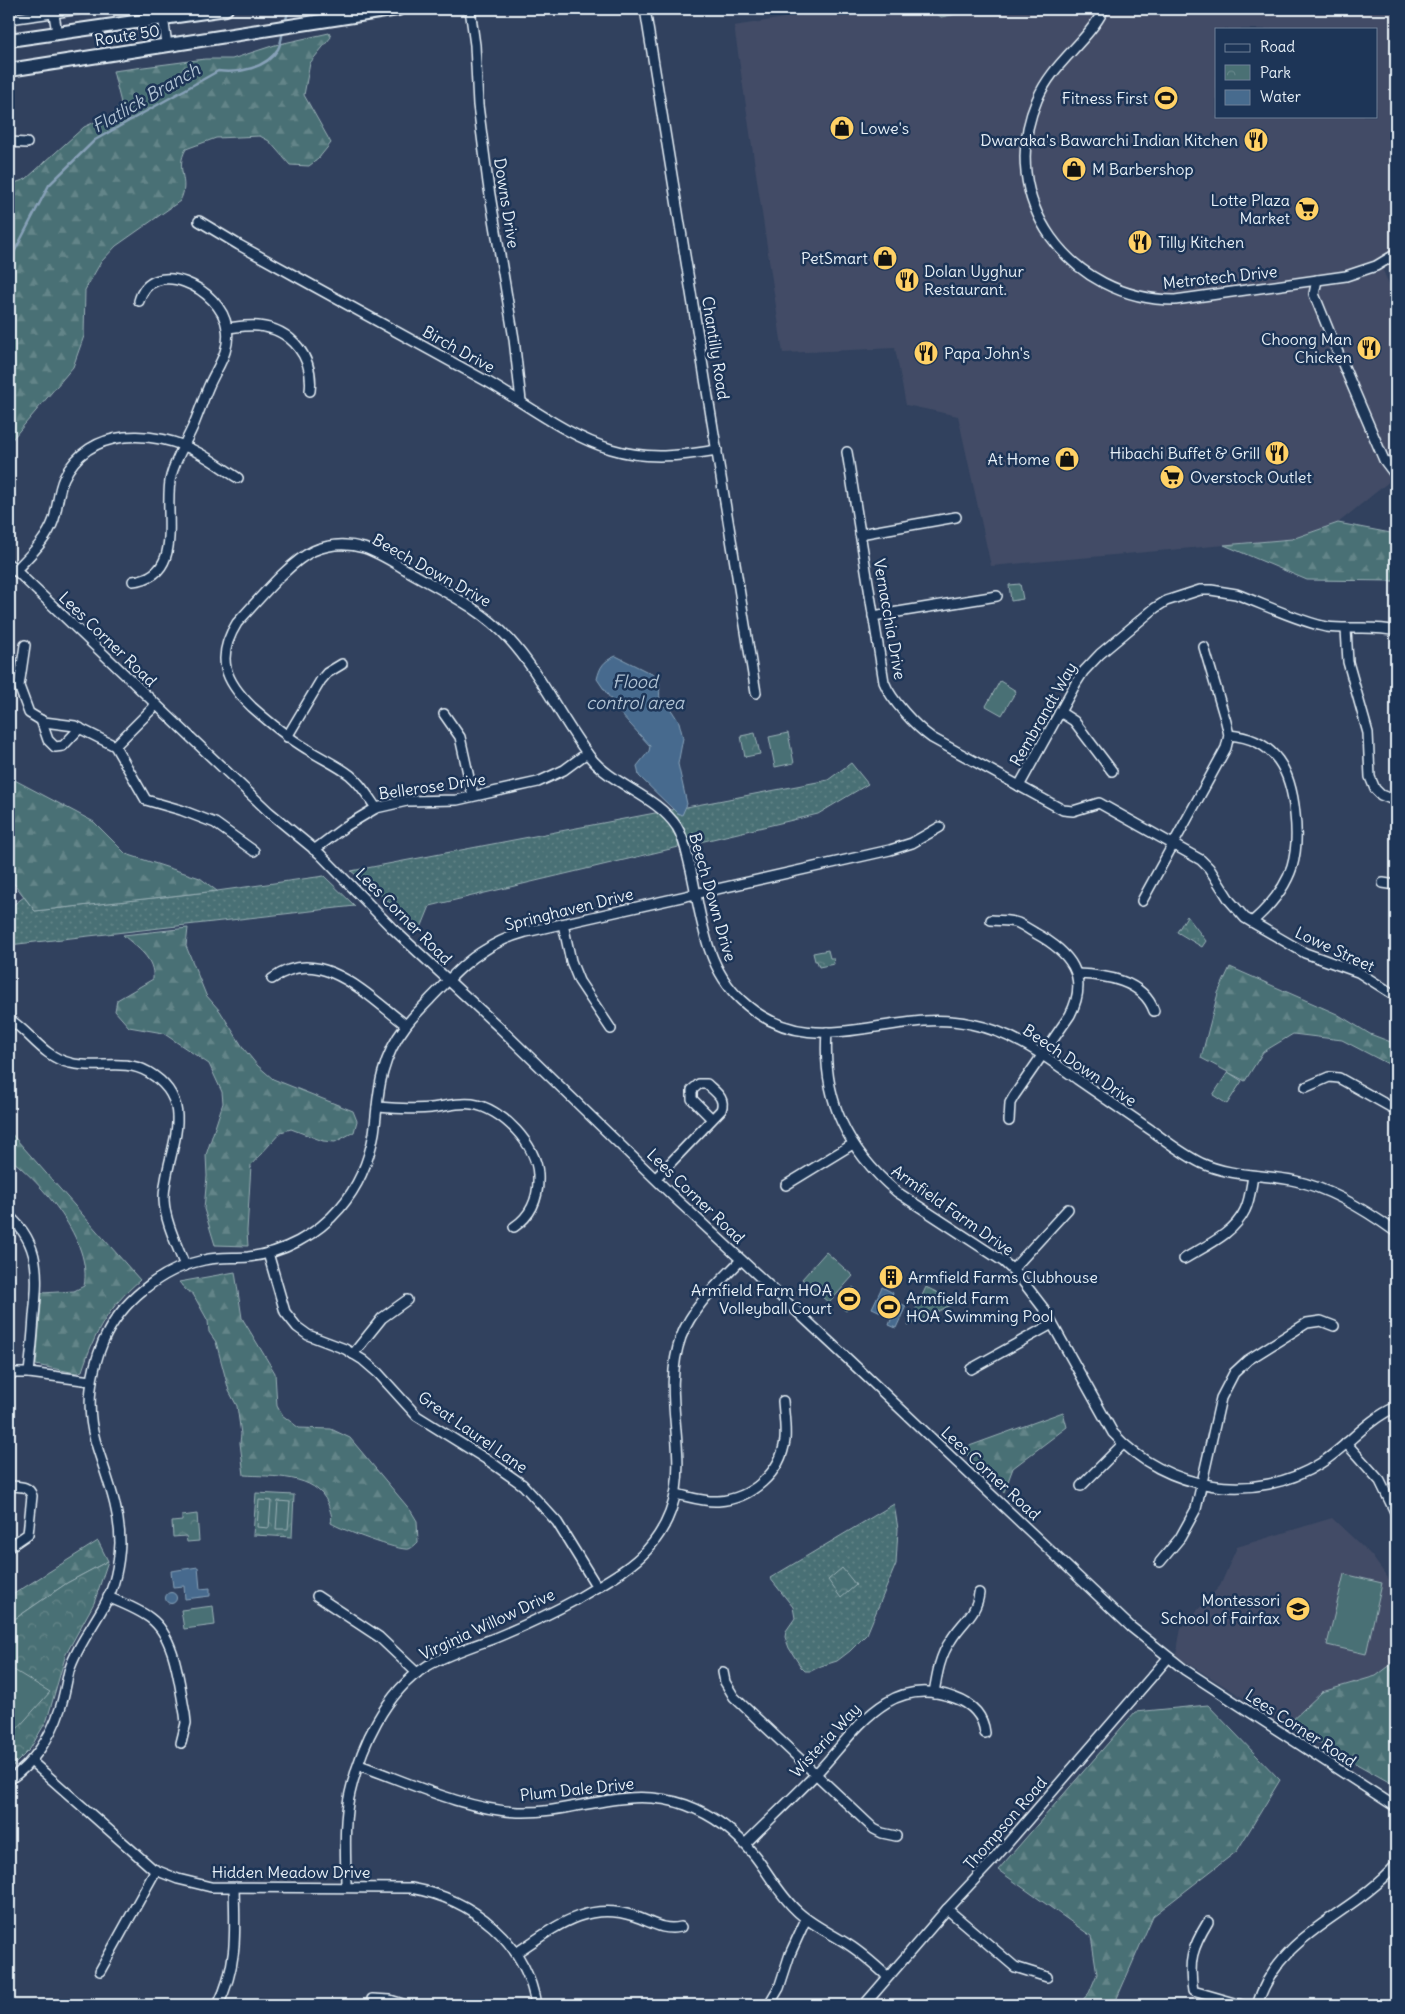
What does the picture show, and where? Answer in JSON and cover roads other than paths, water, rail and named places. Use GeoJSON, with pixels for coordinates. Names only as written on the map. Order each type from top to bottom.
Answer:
{"type":"FeatureCollection","features":[{"type":"Feature","properties":{"kind":"highway","name":"Route 50"},"geometry":{"type":"LineString","coordinates":[[9,40],[163,13],[226,9]]}},
{"type":"Feature","properties":{"kind":"highway","name":"Route 50"},"geometry":{"type":"LineString","coordinates":[[9,70],[398,9]]}},
{"type":"Feature","properties":{"kind":"street"},"geometry":{"type":"LineString","coordinates":[[9,19],[53,11],[82,9]]}},
{"type":"Feature","properties":{"kind":"street","name":"Downs Drive"},"geometry":{"type":"LineString","coordinates":[[470,9],[475,45],[478,105],[488,183],[514,339],[521,401]]}},
{"type":"Feature","properties":{"kind":"street","name":"Chantilly Road"},"geometry":{"type":"LineString","coordinates":[[645,9],[756,693]]}},
{"type":"Feature","properties":{"kind":"street","name":"Metrotech Drive"},"geometry":{"type":"LineString","coordinates":[[1104,9],[1091,31],[1061,61],[1048,79],[1038,98],[1027,130],[1026,165],[1029,188],[1036,210],[1054,242],[1070,260],[1089,276],[1123,292],[1148,298],[1188,299],[1317,280],[1363,271],[1396,254]]}},
{"type":"Feature","properties":{"kind":"street"},"geometry":{"type":"LineString","coordinates":[[53,11],[57,32]]}},
{"type":"Feature","properties":{"kind":"street"},"geometry":{"type":"LineString","coordinates":[[163,13],[167,45]]}},
{"type":"Feature","properties":{"kind":"street"},"geometry":{"type":"LineString","coordinates":[[9,142],[27,142]]}},
{"type":"Feature","properties":{"kind":"street","name":"Birch Drive"},"geometry":{"type":"LineString","coordinates":[[199,221],[521,401],[574,433],[610,449],[631,454],[661,457],[716,450]]}},
{"type":"Feature","properties":{"kind":"street"},"geometry":{"type":"LineString","coordinates":[[133,581],[142,580],[154,574],[166,558],[170,542],[169,488],[175,464],[194,424],[208,387],[223,360],[228,337],[225,319],[215,301],[201,289],[189,283],[173,280],[154,282],[144,291],[140,301]]}},
{"type":"Feature","properties":{"kind":"street"},"geometry":{"type":"LineString","coordinates":[[1317,280],[1314,294],[1384,460],[1396,476]]}},
{"type":"Feature","properties":{"kind":"street"},"geometry":{"type":"LineString","coordinates":[[227,328],[268,327],[288,337],[300,349],[308,363],[311,381],[310,390]]}},
{"type":"Feature","properties":{"kind":"street"},"geometry":{"type":"LineString","coordinates":[[12,567],[39,545],[48,532],[64,478],[73,464],[91,448],[112,438],[134,436],[156,438],[183,446],[238,478]]}},
{"type":"Feature","properties":{"kind":"street","name":"Vernacchia Drive"},"geometry":{"type":"LineString","coordinates":[[847,452],[886,687],[918,728],[1063,810],[1073,811],[1099,803]]}},
{"type":"Feature","properties":{"kind":"street"},"geometry":{"type":"LineString","coordinates":[[860,534],[956,517]]}},
{"type":"Feature","properties":{"kind":"street","name":"Beech Down Drive"},"geometry":{"type":"LineString","coordinates":[[376,808],[362,787],[350,775],[287,737],[270,724],[236,690],[227,672],[225,658],[226,646],[237,623],[293,565],[313,551],[341,544],[353,545],[374,552],[461,600],[487,618],[520,652],[587,753],[597,764],[661,809],[670,818],[683,839],[710,952],[723,978],[735,994],[750,1008],[777,1024],[808,1032],[842,1033],[920,1020],[967,1022],[998,1031],[1042,1054],[1186,1155],[1220,1170],[1289,1180],[1313,1186],[1344,1200],[1396,1232]]}},
{"type":"Feature","properties":{"kind":"street","name":"Lees Corner Road"},"geometry":{"type":"LineString","coordinates":[[12,567],[269,812],[314,850],[391,927],[501,1029],[675,1198],[843,1354],[1130,1627],[1168,1658],[1396,1807]]}},
{"type":"Feature","properties":{"kind":"street","name":"Rembrandt Way"},"geometry":{"type":"LineString","coordinates":[[1020,786],[1083,672],[1095,658],[1166,601],[1189,592],[1211,590],[1236,594],[1321,626],[1396,631]]}},
{"type":"Feature","properties":{"kind":"street"},"geometry":{"type":"LineString","coordinates":[[873,616],[997,596]]}},
{"type":"Feature","properties":{"kind":"street"},"geometry":{"type":"LineString","coordinates":[[1346,629],[1348,662],[1368,733],[1370,777],[1375,789],[1381,795],[1396,801]]}},
{"type":"Feature","properties":{"kind":"street"},"geometry":{"type":"LineString","coordinates":[[25,644],[19,686],[30,713],[41,720],[75,726],[115,746],[146,800],[216,823],[254,851]]}},
{"type":"Feature","properties":{"kind":"street"},"geometry":{"type":"LineString","coordinates":[[1142,901],[1220,760],[1229,735],[1204,647]]}},
{"type":"Feature","properties":{"kind":"street"},"geometry":{"type":"LineString","coordinates":[[287,737],[321,680],[327,673],[342,664]]}},
{"type":"Feature","properties":{"kind":"street"},"geometry":{"type":"LineString","coordinates":[[115,746],[156,705]]}},
{"type":"Feature","properties":{"kind":"street"},"geometry":{"type":"LineString","coordinates":[[1060,712],[1074,722],[1112,771]]}},
{"type":"Feature","properties":{"kind":"street"},"geometry":{"type":"LineString","coordinates":[[444,714],[460,736],[473,796]]}},
{"type":"Feature","properties":{"kind":"street"},"geometry":{"type":"LineString","coordinates":[[41,720],[48,740],[55,747],[63,746],[80,728]]}},
{"type":"Feature","properties":{"kind":"street"},"geometry":{"type":"LineString","coordinates":[[1229,735],[1250,739],[1271,752],[1286,770],[1294,804],[1296,838],[1292,868],[1278,893],[1252,922]]}},
{"type":"Feature","properties":{"kind":"street","name":"Bellerose Drive"},"geometry":{"type":"LineString","coordinates":[[314,850],[346,826],[376,808],[408,801],[458,800],[513,788],[549,778],[564,770],[587,753]]}},
{"type":"Feature","properties":{"kind":"street","name":"Lowe Street"},"geometry":{"type":"LineString","coordinates":[[1099,803],[1189,852],[1209,868],[1238,910],[1252,922],[1305,953],[1358,972],[1396,996]]}},
{"type":"Feature","properties":{"kind":"street","name":"Springhaven Drive"},"geometry":{"type":"LineString","coordinates":[[9,1780],[31,1761],[52,1729],[61,1707],[69,1672],[78,1649],[108,1597],[119,1557],[119,1528],[114,1499],[92,1427],[90,1414],[91,1382],[104,1338],[123,1310],[134,1298],[154,1282],[184,1266],[202,1261],[268,1253],[298,1242],[320,1228],[351,1194],[363,1170],[369,1154],[384,1070],[390,1053],[406,1025],[468,961],[500,942],[517,935],[890,850],[912,843],[940,827]]}},
{"type":"Feature","properties":{"kind":"street"},"geometry":{"type":"LineString","coordinates":[[1383,883],[1396,885]]}},
{"type":"Feature","properties":{"kind":"street"},"geometry":{"type":"LineString","coordinates":[[991,920],[1017,923],[1050,941],[1065,954],[1077,974],[1078,990],[1073,1009],[1014,1096],[1010,1103],[1009,1121]]}},
{"type":"Feature","properties":{"kind":"street"},"geometry":{"type":"LineString","coordinates":[[564,924],[571,961],[579,981],[611,1029]]}},
{"type":"Feature","properties":{"kind":"street"},"geometry":{"type":"LineString","coordinates":[[272,979],[280,973],[298,967],[312,967],[334,973],[348,980],[406,1025]]}},
{"type":"Feature","properties":{"kind":"street"},"geometry":{"type":"LineString","coordinates":[[1077,974],[1098,975],[1124,982],[1148,997],[1154,1011]]}},
{"type":"Feature","properties":{"kind":"street"},"geometry":{"type":"LineString","coordinates":[[9,1019],[40,1047],[58,1059],[79,1066],[120,1064],[140,1068],[157,1078],[170,1093],[178,1123],[176,1140],[166,1174],[164,1204],[184,1266]]}},
{"type":"Feature","properties":{"kind":"street","name":"Armfield Farm Drive"},"geometry":{"type":"LineString","coordinates":[[827,1032],[827,1063],[831,1090],[839,1117],[853,1144],[868,1165],[898,1192],[1013,1269],[1036,1297],[1107,1424],[1123,1444],[1162,1470],[1203,1484],[1244,1488],[1273,1484],[1310,1469],[1332,1455],[1364,1426],[1396,1407]]}},
{"type":"Feature","properties":{"kind":"street"},"geometry":{"type":"LineString","coordinates":[[1306,1087],[1328,1077],[1339,1078],[1396,1110]]}},
{"type":"Feature","properties":{"kind":"street"},"geometry":{"type":"LineString","coordinates":[[377,1108],[425,1108],[470,1104],[486,1108],[505,1120],[528,1145],[535,1160],[538,1175],[537,1196],[530,1213],[524,1221],[514,1227]]}},
{"type":"Feature","properties":{"kind":"street"},"geometry":{"type":"LineString","coordinates":[[656,1178],[712,1119]]}},
{"type":"Feature","properties":{"kind":"street"},"geometry":{"type":"LineString","coordinates":[[786,1185],[853,1144]]}},
{"type":"Feature","properties":{"kind":"street"},"geometry":{"type":"LineString","coordinates":[[1184,1258],[1225,1233],[1241,1218],[1249,1198],[1253,1176]]}},
{"type":"Feature","properties":{"kind":"street"},"geometry":{"type":"LineString","coordinates":[[1013,1269],[1068,1209]]}},
{"type":"Feature","properties":{"kind":"street"},"geometry":{"type":"LineString","coordinates":[[9,1216],[17,1223],[29,1244],[38,1274],[29,1373]]}},
{"type":"Feature","properties":{"kind":"street","name":"Great Laurel Lane"},"geometry":{"type":"LineString","coordinates":[[268,1253],[283,1306],[292,1322],[308,1335],[352,1354],[378,1372],[404,1404],[417,1416],[489,1460],[522,1485],[557,1522],[598,1586]]}},
{"type":"Feature","properties":{"kind":"street","name":"Virginia Willow Drive"},"geometry":{"type":"LineString","coordinates":[[346,1887],[347,1811],[350,1793],[372,1734],[392,1698],[417,1673],[428,1666],[533,1622],[624,1571],[648,1549],[665,1524],[676,1494],[679,1459],[673,1385],[677,1349],[695,1311],[741,1260]]}},
{"type":"Feature","properties":{"kind":"street"},"geometry":{"type":"LineString","coordinates":[[352,1354],[382,1318],[407,1300]]}},
{"type":"Feature","properties":{"kind":"street"},"geometry":{"type":"LineString","coordinates":[[1160,1562],[1187,1527],[1196,1509],[1222,1398],[1234,1372],[1248,1360],[1307,1323],[1321,1321],[1334,1326]]}},
{"type":"Feature","properties":{"kind":"street"},"geometry":{"type":"LineString","coordinates":[[971,1369],[1052,1324]]}},
{"type":"Feature","properties":{"kind":"street"},"geometry":{"type":"LineString","coordinates":[[9,1373],[29,1373],[91,1382]]}},
{"type":"Feature","properties":{"kind":"street"},"geometry":{"type":"LineString","coordinates":[[676,1494],[719,1501],[743,1495],[762,1484],[778,1462],[785,1443],[783,1401]]}},
{"type":"Feature","properties":{"kind":"street"},"geometry":{"type":"LineString","coordinates":[[1346,1443],[1380,1481],[1396,1514]]}},
{"type":"Feature","properties":{"kind":"street"},"geometry":{"type":"LineString","coordinates":[[1081,1486],[1123,1444]]}},
{"type":"Feature","properties":{"kind":"street"},"geometry":{"type":"LineString","coordinates":[[9,1486],[30,1490],[32,1496],[28,1534],[9,1547]]}},
{"type":"Feature","properties":{"kind":"street"},"geometry":{"type":"LineString","coordinates":[[934,1693],[944,1652],[950,1640],[973,1614],[977,1606],[979,1593]]}},
{"type":"Feature","properties":{"kind":"street"},"geometry":{"type":"LineString","coordinates":[[317,1596],[379,1637],[417,1673]]}},
{"type":"Feature","properties":{"kind":"street"},"geometry":{"type":"LineString","coordinates":[[108,1597],[146,1615],[158,1624],[167,1637],[185,1714],[186,1723],[181,1743]]}},
{"type":"Feature","properties":{"kind":"street","name":"Thompson Road"},"geometry":{"type":"LineString","coordinates":[[864,2005],[887,1976],[994,1859],[1168,1658]]}},
{"type":"Feature","properties":{"kind":"street"},"geometry":{"type":"LineString","coordinates":[[723,1672],[725,1682],[734,1696],[874,1829],[896,1836]]}},
{"type":"Feature","properties":{"kind":"street","name":"Wisteria Way"},"geometry":{"type":"LineString","coordinates":[[745,1844],[816,1774],[868,1715],[889,1700],[906,1694],[934,1693],[957,1699],[970,1706],[982,1719],[985,1733]]}},
{"type":"Feature","properties":{"kind":"street","name":"Hidden Meadow Drive"},"geometry":{"type":"LineString","coordinates":[[31,1761],[130,1850],[156,1870],[194,1884],[234,1888],[411,1888],[441,1895],[461,1904],[481,1916],[501,1934],[516,1953],[531,1985],[536,2005]]}},
{"type":"Feature","properties":{"kind":"street","name":"Plum Dale Drive"},"geometry":{"type":"LineString","coordinates":[[359,1765],[463,1803],[496,1810],[518,1812],[551,1810],[633,1796],[684,1805],[712,1818],[730,1830],[745,1844],[783,1897],[806,1919],[851,1946],[887,1976]]}},
{"type":"Feature","properties":{"kind":"street"},"geometry":{"type":"LineString","coordinates":[[1257,2005],[1275,1968],[1297,1942],[1378,1884],[1396,1865]]}},
{"type":"Feature","properties":{"kind":"street"},"geometry":{"type":"LineString","coordinates":[[100,1971],[156,1870]]}},
{"type":"Feature","properties":{"kind":"street"},"geometry":{"type":"LineString","coordinates":[[218,2005],[229,1980],[234,1960],[234,1888]]}},
{"type":"Feature","properties":{"kind":"street"},"geometry":{"type":"LineString","coordinates":[[947,1909],[1015,1967],[1047,1977]]}},
{"type":"Feature","properties":{"kind":"street"},"geometry":{"type":"LineString","coordinates":[[516,1953],[562,1922],[599,1911],[625,1913],[664,1929],[682,1927]]}},
{"type":"Feature","properties":{"kind":"street"},"geometry":{"type":"LineString","coordinates":[[769,2005],[779,1988],[790,1954],[806,1919]]}},
{"type":"Feature","properties":{"kind":"street"},"geometry":{"type":"LineString","coordinates":[[1208,1922],[1192,1954],[1190,1974],[1193,1991],[1242,2005]]}},
{"type":"Feature","properties":{"kind":"street"},"geometry":{"type":"LineString","coordinates":[[372,1999],[390,2000],[406,2005]]}},
{"type":"Feature","properties":{"kind":"water","name":"Flood control area"},"geometry":{"type":"Polygon","coordinates":[[[616,656],[658,677],[662,706],[672,711],[679,722],[683,738],[678,764],[687,804],[682,815],[677,813],[639,776],[637,766],[649,751],[650,746],[620,713],[597,679],[603,665],[616,656]]]}},
{"type":"Feature","properties":{"kind":"water","name":"Armfield Farm HOA Swimming Pool"},"geometry":{"type":"Polygon","coordinates":[[[882,1287],[893,1293],[891,1299],[906,1306],[896,1328],[889,1325],[892,1317],[872,1308],[882,1287]]]}},
{"type":"Feature","properties":{"kind":"water"},"geometry":{"type":"Polygon","coordinates":[[[198,1567],[200,1589],[210,1588],[210,1596],[185,1599],[184,1586],[173,1587],[171,1571],[198,1567]]]}},
{"type":"Feature","properties":{"kind":"water"},"geometry":{"type":"Polygon","coordinates":[[[171,1592],[177,1598],[171,1604],[165,1598],[171,1592]]]}},
{"type":"Feature","properties":{"kind":"waterway","name":"Flatlick Branch"},"geometry":{"type":"LineString","coordinates":[[285,23],[289,9]]}},
{"type":"Feature","properties":{"kind":"waterway","name":"Flatlick Branch"},"geometry":{"type":"LineString","coordinates":[[9,262],[49,185],[95,140],[218,71],[234,72],[251,68],[267,61],[278,49],[283,31]]}},
{"type":"Feature","properties":{"kind":"place","name":"Fitness First"},"geometry":{"type":"Point","coordinates":[1166,98]}},
{"type":"Feature","properties":{"kind":"place","name":"Lowe's"},"geometry":{"type":"Point","coordinates":[842,128]}},
{"type":"Feature","properties":{"kind":"place","name":"Dwaraka's Bawarchi Indian Kitchen"},"geometry":{"type":"Point","coordinates":[1256,140]}},
{"type":"Feature","properties":{"kind":"place","name":"M Barbershop"},"geometry":{"type":"Point","coordinates":[1074,169]}},
{"type":"Feature","properties":{"kind":"place","name":"Lotte Plaza Market"},"geometry":{"type":"Point","coordinates":[1307,209]}},
{"type":"Feature","properties":{"kind":"place","name":"Tilly Kitchen"},"geometry":{"type":"Point","coordinates":[1140,242]}},
{"type":"Feature","properties":{"kind":"place","name":"PetSmart"},"geometry":{"type":"Point","coordinates":[885,258]}},
{"type":"Feature","properties":{"kind":"place","name":"Dolan Uyghur Restaurant."},"geometry":{"type":"Point","coordinates":[907,280]}},
{"type":"Feature","properties":{"kind":"place","name":"Choong Man Chicken"},"geometry":{"type":"Point","coordinates":[1369,348]}},
{"type":"Feature","properties":{"kind":"place","name":"Papa John's"},"geometry":{"type":"Point","coordinates":[926,353]}},
{"type":"Feature","properties":{"kind":"place","name":"Hibachi Buffet & Grill"},"geometry":{"type":"Point","coordinates":[1277,453]}},
{"type":"Feature","properties":{"kind":"place","name":"At Home"},"geometry":{"type":"Point","coordinates":[1067,459]}},
{"type":"Feature","properties":{"kind":"place","name":"Overstock Outlet"},"geometry":{"type":"Point","coordinates":[1172,477]}},
{"type":"Feature","properties":{"kind":"place","name":"Armfield Farms Clubhouse"},"geometry":{"type":"Point","coordinates":[891,1277]}},
{"type":"Feature","properties":{"kind":"place","name":"Armfield Farm HOA Volleyball Court"},"geometry":{"type":"Point","coordinates":[849,1299]}},
{"type":"Feature","properties":{"kind":"place","name":"Armfield Farm HOA Swimming Pool"},"geometry":{"type":"Point","coordinates":[889,1307]}},
{"type":"Feature","properties":{"kind":"place","name":"Montessori School of Fairfax"},"geometry":{"type":"Point","coordinates":[1298,1609]}}]}
